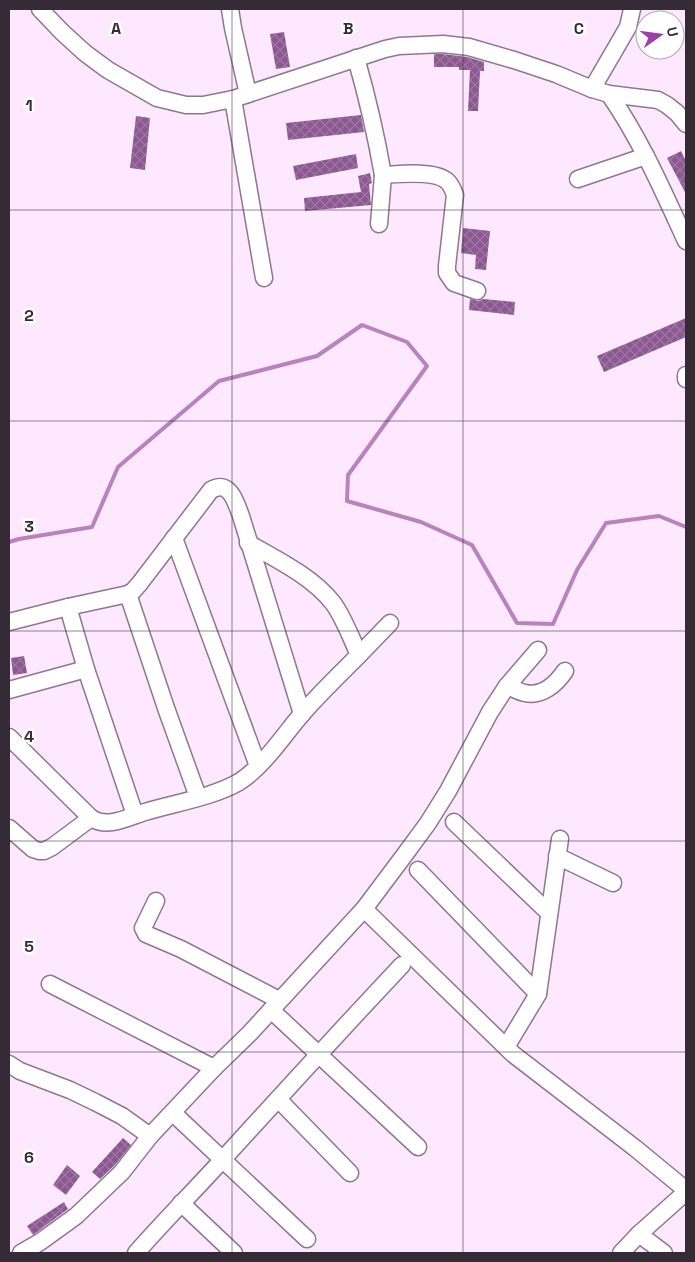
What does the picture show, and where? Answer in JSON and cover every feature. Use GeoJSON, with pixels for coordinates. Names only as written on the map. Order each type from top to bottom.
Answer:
{"type":"FeatureCollection","features":[{"type":"Feature","properties":{"kind":"street"},"geometry":{"type":"LineString","coordinates":[[40,9],[85,53],[108,70],[157,98],[186,105],[203,105],[240,97],[385,49],[399,46],[443,44],[469,47],[514,60],[609,94],[658,100],[677,113],[686,124]]}},
{"type":"Feature","properties":{"kind":"street"},"geometry":{"type":"LineString","coordinates":[[230,9],[245,79],[240,97],[264,278]]}},
{"type":"Feature","properties":{"kind":"street"},"geometry":{"type":"LineString","coordinates":[[592,89],[628,26],[632,9]]}},
{"type":"Feature","properties":{"kind":"street"},"geometry":{"type":"LineString","coordinates":[[356,58],[378,143],[383,175],[379,224]]}},
{"type":"Feature","properties":{"kind":"street"},"geometry":{"type":"LineString","coordinates":[[609,94],[624,115],[646,156],[686,241]]}},
{"type":"Feature","properties":{"kind":"street"},"geometry":{"type":"LineString","coordinates":[[578,179],[646,156]]}},
{"type":"Feature","properties":{"kind":"street"},"geometry":{"type":"LineString","coordinates":[[383,175],[426,174],[443,178],[448,182],[455,195],[447,266],[448,273],[454,284],[477,291]]}},
{"type":"Feature","properties":{"kind":"street"},"geometry":{"type":"LineString","coordinates":[[9,622],[128,594],[133,591],[211,490],[219,487],[224,488],[232,494],[241,516],[302,714]]}},
{"type":"Feature","properties":{"kind":"street"},"geometry":{"type":"LineString","coordinates":[[174,538],[258,766]]}},
{"type":"Feature","properties":{"kind":"street"},"geometry":{"type":"LineString","coordinates":[[248,543],[295,570],[328,597],[340,615],[359,655]]}},
{"type":"Feature","properties":{"kind":"street"},"geometry":{"type":"LineString","coordinates":[[128,594],[198,797]]}},
{"type":"Feature","properties":{"kind":"street"},"geometry":{"type":"LineString","coordinates":[[68,607],[86,669],[135,815]]}},
{"type":"Feature","properties":{"kind":"street"},"geometry":{"type":"LineString","coordinates":[[9,737],[96,821],[103,823],[119,820],[198,797],[228,788],[258,766],[302,714],[390,623]]}},
{"type":"Feature","properties":{"kind":"street"},"geometry":{"type":"LineString","coordinates":[[21,1253],[76,1216],[122,1172],[150,1136],[250,1033],[364,909],[428,823],[448,791],[490,712],[507,686],[538,650]]}},
{"type":"Feature","properties":{"kind":"street"},"geometry":{"type":"LineString","coordinates":[[9,690],[86,669]]}},
{"type":"Feature","properties":{"kind":"street"},"geometry":{"type":"LineString","coordinates":[[507,686],[524,693],[536,694],[548,689],[558,681],[565,671]]}},
{"type":"Feature","properties":{"kind":"street"},"geometry":{"type":"LineString","coordinates":[[9,828],[33,849],[44,851],[52,848],[91,818]]}},
{"type":"Feature","properties":{"kind":"street"},"geometry":{"type":"LineString","coordinates":[[454,822],[549,913]]}},
{"type":"Feature","properties":{"kind":"street"},"geometry":{"type":"LineString","coordinates":[[506,1047],[538,994],[560,839]]}},
{"type":"Feature","properties":{"kind":"street"},"geometry":{"type":"LineString","coordinates":[[558,856],[613,883]]}},
{"type":"Feature","properties":{"kind":"street"},"geometry":{"type":"LineString","coordinates":[[418,870],[538,994]]}},
{"type":"Feature","properties":{"kind":"street"},"geometry":{"type":"LineString","coordinates":[[156,901],[143,928],[146,934],[181,949],[275,1005],[318,1054],[418,1147]]}},
{"type":"Feature","properties":{"kind":"street"},"geometry":{"type":"LineString","coordinates":[[364,909],[513,1054],[635,1148],[686,1191],[621,1253]]}},
{"type":"Feature","properties":{"kind":"street"},"geometry":{"type":"LineString","coordinates":[[137,1253],[318,1054],[402,965]]}},
{"type":"Feature","properties":{"kind":"street"},"geometry":{"type":"LineString","coordinates":[[50,984],[214,1068]]}},
{"type":"Feature","properties":{"kind":"street"},"geometry":{"type":"LineString","coordinates":[[9,1064],[20,1071],[70,1090],[95,1102],[122,1116],[150,1136]]}},
{"type":"Feature","properties":{"kind":"street"},"geometry":{"type":"LineString","coordinates":[[278,1099],[350,1173]]}},
{"type":"Feature","properties":{"kind":"street"},"geometry":{"type":"LineString","coordinates":[[173,1113],[307,1239]]}},
{"type":"Feature","properties":{"kind":"street"},"geometry":{"type":"LineString","coordinates":[[181,1203],[234,1253]]}},
{"type":"Feature","properties":{"kind":"street"},"geometry":{"type":"LineString","coordinates":[[639,1234],[664,1253]]}},
{"type":"Feature","properties":{"kind":"building"},"geometry":{"type":"Polygon","coordinates":[[[284,32],[290,67],[276,69],[270,34],[284,32]]]}},
{"type":"Feature","properties":{"kind":"building"},"geometry":{"type":"Polygon","coordinates":[[[434,54],[467,57],[484,62],[484,71],[480,71],[478,111],[468,111],[470,70],[459,70],[459,67],[434,67],[434,54]]]}},
{"type":"Feature","properties":{"kind":"building"},"geometry":{"type":"Polygon","coordinates":[[[361,115],[364,132],[288,140],[286,123],[361,115]]]}},
{"type":"Feature","properties":{"kind":"building"},"geometry":{"type":"Polygon","coordinates":[[[136,116],[150,118],[145,170],[130,168],[136,116]]]}},
{"type":"Feature","properties":{"kind":"building"},"geometry":{"type":"Polygon","coordinates":[[[681,151],[686,161],[686,194],[667,158],[681,151]]]}},
{"type":"Feature","properties":{"kind":"building"},"geometry":{"type":"Polygon","coordinates":[[[356,154],[358,168],[296,180],[293,166],[356,154]]]}},
{"type":"Feature","properties":{"kind":"building"},"geometry":{"type":"Polygon","coordinates":[[[370,173],[372,183],[369,184],[371,205],[305,211],[304,198],[361,192],[358,176],[370,173]]]}},
{"type":"Feature","properties":{"kind":"building"},"geometry":{"type":"Polygon","coordinates":[[[463,228],[490,231],[486,270],[475,269],[476,255],[461,253],[463,228]]]}},
{"type":"Feature","properties":{"kind":"building"},"geometry":{"type":"Polygon","coordinates":[[[470,299],[515,302],[514,315],[469,310],[470,299]]]}},
{"type":"Feature","properties":{"kind":"building"},"geometry":{"type":"Polygon","coordinates":[[[686,318],[686,337],[604,372],[597,356],[686,318]]]}},
{"type":"Feature","properties":{"kind":"building"},"geometry":{"type":"Polygon","coordinates":[[[24,656],[27,673],[13,675],[11,658],[24,656]]]}},
{"type":"Feature","properties":{"kind":"building"},"geometry":{"type":"Polygon","coordinates":[[[123,1138],[131,1145],[115,1165],[100,1179],[92,1172],[123,1138]]]}},
{"type":"Feature","properties":{"kind":"building"},"geometry":{"type":"Polygon","coordinates":[[[67,1165],[80,1176],[66,1195],[53,1185],[67,1165]]]}},
{"type":"Feature","properties":{"kind":"building"},"geometry":{"type":"Polygon","coordinates":[[[64,1202],[68,1209],[33,1235],[27,1226],[64,1202]]]}},
{"type":"Feature","properties":{"kind":"waterway"},"geometry":{"type":"LineString","coordinates":[[9,542],[92,527],[118,467],[219,381],[317,356],[362,325],[407,342],[427,366],[348,475],[347,501],[421,522],[472,545],[517,623],[553,624],[577,570],[606,523],[659,516],[686,527]]}}]}
